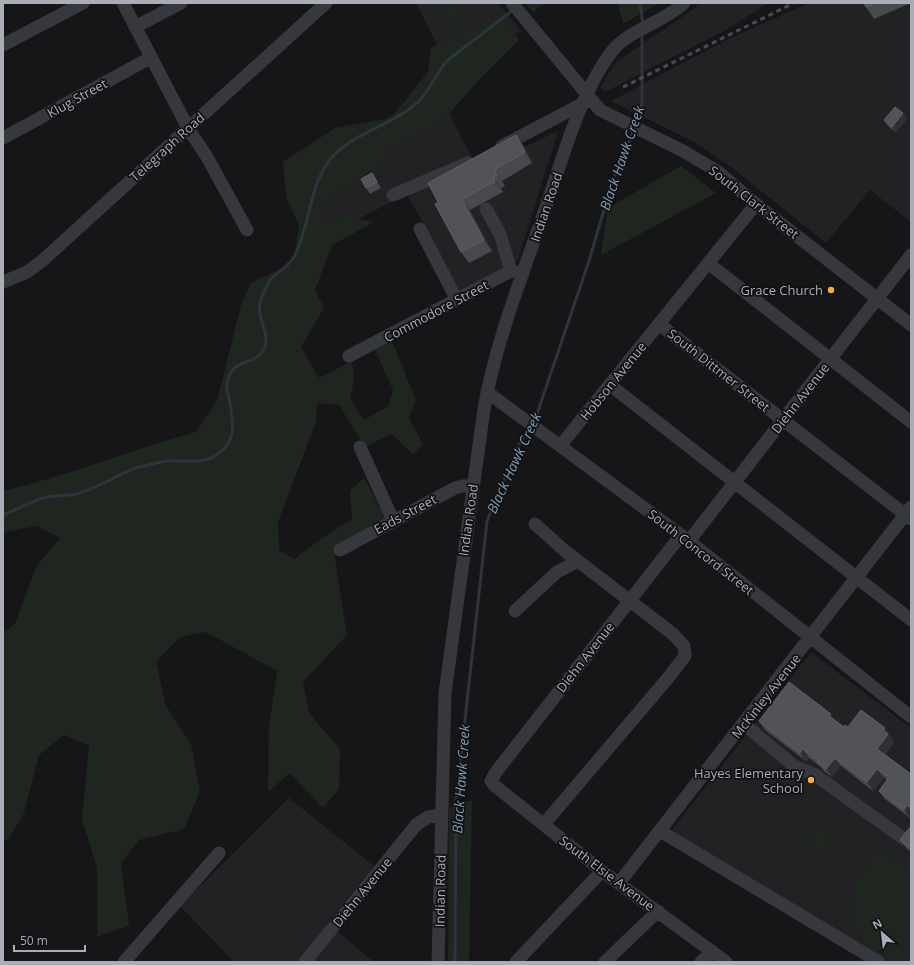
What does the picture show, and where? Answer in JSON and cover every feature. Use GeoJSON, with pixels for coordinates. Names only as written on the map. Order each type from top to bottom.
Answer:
{"type":"FeatureCollection","features":[{"type":"Feature","properties":{"kind":"street"},"geometry":{"type":"LineString","coordinates":[[3,45],[83,3]]}},
{"type":"Feature","properties":{"kind":"street"},"geometry":{"type":"LineString","coordinates":[[123,3],[150,58],[188,128],[207,157],[247,230]]}},
{"type":"Feature","properties":{"kind":"street"},"geometry":{"type":"LineString","coordinates":[[135,27],[181,3]]}},
{"type":"Feature","properties":{"kind":"street","name":"Telegraph Road"},"geometry":{"type":"LineString","coordinates":[[3,282],[27,272],[42,261],[188,128],[312,8],[326,3]]}},
{"type":"Feature","properties":{"kind":"street","name":"South Clark Street"},"geometry":{"type":"LineString","coordinates":[[512,3],[586,99],[600,110],[683,151],[717,171],[756,204],[911,325]]}},
{"type":"Feature","properties":{"kind":"street","name":"Indian Road"},"geometry":{"type":"LineString","coordinates":[[438,962],[445,693],[487,392],[517,273],[575,122],[602,66],[614,48],[682,4]]}},
{"type":"Feature","properties":{"kind":"street","name":"Klug Street"},"geometry":{"type":"LineString","coordinates":[[3,138],[150,58]]}},
{"type":"Feature","properties":{"kind":"street"},"geometry":{"type":"LineString","coordinates":[[492,151],[586,99]]}},
{"type":"Feature","properties":{"kind":"street"},"geometry":{"type":"LineString","coordinates":[[393,195],[478,159]]}},
{"type":"Feature","properties":{"kind":"street","name":"Hobson Avenue"},"geometry":{"type":"LineString","coordinates":[[560,446],[756,204]]}},
{"type":"Feature","properties":{"kind":"street"},"geometry":{"type":"LineString","coordinates":[[486,209],[500,234],[517,273]]}},
{"type":"Feature","properties":{"kind":"street"},"geometry":{"type":"LineString","coordinates":[[420,229],[457,300]]}},
{"type":"Feature","properties":{"kind":"street","name":"Diehn Avenue"},"geometry":{"type":"LineString","coordinates":[[491,781],[496,772],[629,601],[735,482],[911,255]]}},
{"type":"Feature","properties":{"kind":"street"},"geometry":{"type":"LineString","coordinates":[[708,263],[911,422]]}},
{"type":"Feature","properties":{"kind":"street","name":"Commodore Street"},"geometry":{"type":"LineString","coordinates":[[350,356],[457,300],[517,273]]}},
{"type":"Feature","properties":{"kind":"street","name":"South Dittmer Street"},"geometry":{"type":"LineString","coordinates":[[659,324],[783,420],[909,514]]}},
{"type":"Feature","properties":{"kind":"street"},"geometry":{"type":"LineString","coordinates":[[610,384],[911,620]]}},
{"type":"Feature","properties":{"kind":"street","name":"South Concord Street"},"geometry":{"type":"LineString","coordinates":[[487,392],[685,538],[810,639],[911,717]]}},
{"type":"Feature","properties":{"kind":"street"},"geometry":{"type":"LineString","coordinates":[[360,447],[392,520]]}},
{"type":"Feature","properties":{"kind":"street","name":"Eads Street"},"geometry":{"type":"LineString","coordinates":[[340,550],[392,520],[455,488],[462,486],[473,486]]}},
{"type":"Feature","properties":{"kind":"street","name":"McKinley Avenue"},"geometry":{"type":"LineString","coordinates":[[619,883],[857,578],[909,514]]}},
{"type":"Feature","properties":{"kind":"street"},"geometry":{"type":"LineString","coordinates":[[535,524],[578,561],[673,634],[684,646],[685,656],[544,824]]}},
{"type":"Feature","properties":{"kind":"street"},"geometry":{"type":"LineString","coordinates":[[515,611],[557,572],[578,561]]}},
{"type":"Feature","properties":{"kind":"street"},"geometry":{"type":"LineString","coordinates":[[744,724],[794,766],[814,774],[904,839]]}},
{"type":"Feature","properties":{"kind":"street","name":"South Elsie Avenue"},"geometry":{"type":"LineString","coordinates":[[491,781],[494,786],[602,871],[726,962]]}},
{"type":"Feature","properties":{"kind":"street","name":"Diehn Avenue"},"geometry":{"type":"LineString","coordinates":[[305,962],[416,825],[428,817],[442,815]]}},
{"type":"Feature","properties":{"kind":"street"},"geometry":{"type":"LineString","coordinates":[[660,831],[879,962]]}},
{"type":"Feature","properties":{"kind":"street"},"geometry":{"type":"LineString","coordinates":[[124,962],[219,853]]}},
{"type":"Feature","properties":{"kind":"street"},"geometry":{"type":"LineString","coordinates":[[516,962],[602,871]]}},
{"type":"Feature","properties":{"kind":"street"},"geometry":{"type":"LineString","coordinates":[[605,962],[658,911]]}},
{"type":"Feature","properties":{"kind":"street"},"geometry":{"type":"LineString","coordinates":[[701,962],[712,951]]}},
{"type":"Feature","properties":{"kind":"shaded area"},"geometry":{"type":"Polygon","coordinates":[[[416,3],[498,3],[521,31],[448,67],[416,3]]]}},
{"type":"Feature","properties":{"kind":"shaded area"},"geometry":{"type":"Polygon","coordinates":[[[444,3],[455,3],[467,16],[457,26],[440,7],[444,3]]]}},
{"type":"Feature","properties":{"kind":"shaded area"},"geometry":{"type":"Polygon","coordinates":[[[525,3],[546,3],[533,12],[525,3]]]}},
{"type":"Feature","properties":{"kind":"shaded area"},"geometry":{"type":"Polygon","coordinates":[[[618,3],[660,3],[623,24],[618,3]]]}},
{"type":"Feature","properties":{"kind":"shaded area"},"geometry":{"type":"Polygon","coordinates":[[[699,3],[768,3],[728,29],[605,92],[600,87],[616,62],[695,8],[699,3]]]}},
{"type":"Feature","properties":{"kind":"shaded area"},"geometry":{"type":"Polygon","coordinates":[[[809,3],[911,3],[911,222],[870,190],[826,243],[731,167],[694,142],[611,101],[728,39],[809,3]]]}},
{"type":"Feature","properties":{"kind":"shaded area"},"geometry":{"type":"Polygon","coordinates":[[[500,14],[519,40],[478,81],[441,123],[387,148],[381,165],[319,205],[322,223],[343,216],[374,222],[332,245],[315,290],[324,308],[301,347],[319,378],[352,361],[354,380],[350,399],[364,420],[388,406],[393,390],[375,350],[392,341],[416,400],[409,418],[423,444],[413,454],[391,434],[365,447],[339,405],[317,403],[316,422],[278,522],[279,550],[294,559],[328,534],[352,519],[350,491],[364,478],[386,519],[335,547],[335,559],[347,635],[303,682],[309,713],[340,749],[339,789],[323,808],[290,773],[268,792],[269,727],[277,671],[206,632],[180,637],[156,662],[166,706],[191,744],[200,791],[184,829],[139,840],[121,863],[129,925],[97,937],[97,867],[82,820],[89,745],[64,735],[39,755],[24,813],[8,840],[3,840],[3,633],[15,624],[36,567],[60,538],[37,526],[3,532],[3,491],[52,478],[148,446],[196,432],[217,401],[241,305],[251,283],[293,263],[299,226],[286,197],[283,162],[335,128],[391,118],[428,72],[431,48],[500,14]]]}},
{"type":"Feature","properties":{"kind":"shaded area"},"geometry":{"type":"Polygon","coordinates":[[[438,92],[478,169],[558,131],[518,260],[460,291],[407,194],[323,237],[288,168],[438,92]]]}},
{"type":"Feature","properties":{"kind":"shaded area"},"geometry":{"type":"Polygon","coordinates":[[[681,166],[716,193],[601,255],[608,208],[681,166]]]}},
{"type":"Feature","properties":{"kind":"shaded area","name":"Hayes Elementary School"},"geometry":{"type":"Polygon","coordinates":[[[811,652],[911,728],[911,962],[890,962],[671,831],[811,652]]]}},
{"type":"Feature","properties":{"kind":"shaded area"},"geometry":{"type":"Polygon","coordinates":[[[289,798],[374,866],[327,923],[374,962],[234,962],[180,906],[289,798]]]}},
{"type":"Feature","properties":{"kind":"shaded area"},"geometry":{"type":"Polygon","coordinates":[[[472,800],[469,962],[448,962],[449,808],[472,800]]]}},
{"type":"Feature","properties":{"kind":"shaded area"},"geometry":{"type":"Polygon","coordinates":[[[821,822],[834,833],[819,853],[805,842],[821,822]]]}},
{"type":"Feature","properties":{"kind":"shaded area"},"geometry":{"type":"Polygon","coordinates":[[[879,851],[911,868],[911,962],[890,962],[875,951],[859,936],[852,918],[855,880],[879,851]]]}},
{"type":"Feature","properties":{"kind":"building"},"geometry":{"type":"Polygon","coordinates":[[[864,3],[876,3],[866,7],[864,3]]]}},
{"type":"Feature","properties":{"kind":"building"},"geometry":{"type":"Polygon","coordinates":[[[895,107],[903,113],[892,127],[884,120],[895,107]]]}},
{"type":"Feature","properties":{"kind":"building"},"geometry":{"type":"Polygon","coordinates":[[[516,135],[525,152],[494,170],[497,175],[493,177],[495,181],[462,199],[484,240],[461,252],[435,204],[438,202],[428,183],[516,135]]]}},
{"type":"Feature","properties":{"kind":"building"},"geometry":{"type":"Polygon","coordinates":[[[372,173],[377,182],[366,188],[361,179],[372,173]]]}},
{"type":"Feature","properties":{"kind":"building"},"geometry":{"type":"Polygon","coordinates":[[[789,682],[831,714],[829,716],[844,727],[845,725],[848,727],[861,710],[885,728],[883,730],[888,734],[877,749],[911,774],[911,808],[907,805],[904,810],[879,791],[889,777],[877,769],[867,782],[835,758],[826,769],[818,763],[819,761],[803,749],[800,753],[759,721],[789,682]]]}},
{"type":"Feature","properties":{"kind":"building"},"geometry":{"type":"Polygon","coordinates":[[[911,826],[911,848],[900,840],[911,826]]]}},
{"type":"Feature","properties":{"kind":"waterway","name":"Black Hawk Creek"},"geometry":{"type":"LineString","coordinates":[[640,3],[643,25]]}},
{"type":"Feature","properties":{"kind":"waterway","name":"Black Hawk Creek"},"geometry":{"type":"LineString","coordinates":[[3,515],[43,498],[84,492],[136,468],[168,461],[202,461],[215,456],[223,450],[231,437],[233,423],[227,387],[229,375],[233,369],[255,359],[264,349],[266,337],[260,314],[260,303],[265,289],[271,279],[290,263],[294,257],[299,246],[313,195],[322,171],[337,152],[346,145],[401,115],[417,103],[448,60],[513,10]]}},
{"type":"Feature","properties":{"kind":"waterway","name":"Black Hawk Creek"},"geometry":{"type":"LineString","coordinates":[[636,124],[642,103],[642,33]]}},
{"type":"Feature","properties":{"kind":"waterway","name":"Black Hawk Creek"},"geometry":{"type":"LineString","coordinates":[[532,422],[538,411],[589,261],[613,179],[634,130]]}},
{"type":"Feature","properties":{"kind":"waterway","name":"Black Hawk Creek"},"geometry":{"type":"LineString","coordinates":[[455,962],[456,801],[487,521],[519,445],[529,427]]}},
{"type":"Feature","properties":{"kind":"railway"},"geometry":{"type":"LineString","coordinates":[[623,87],[794,3]]}},
{"type":"Feature","properties":{"kind":"place","name":"Grace Church"},"geometry":{"type":"Point","coordinates":[831,290]}},
{"type":"Feature","properties":{"kind":"place","name":"Hayes Elementary School"},"geometry":{"type":"Point","coordinates":[811,780]}}]}
